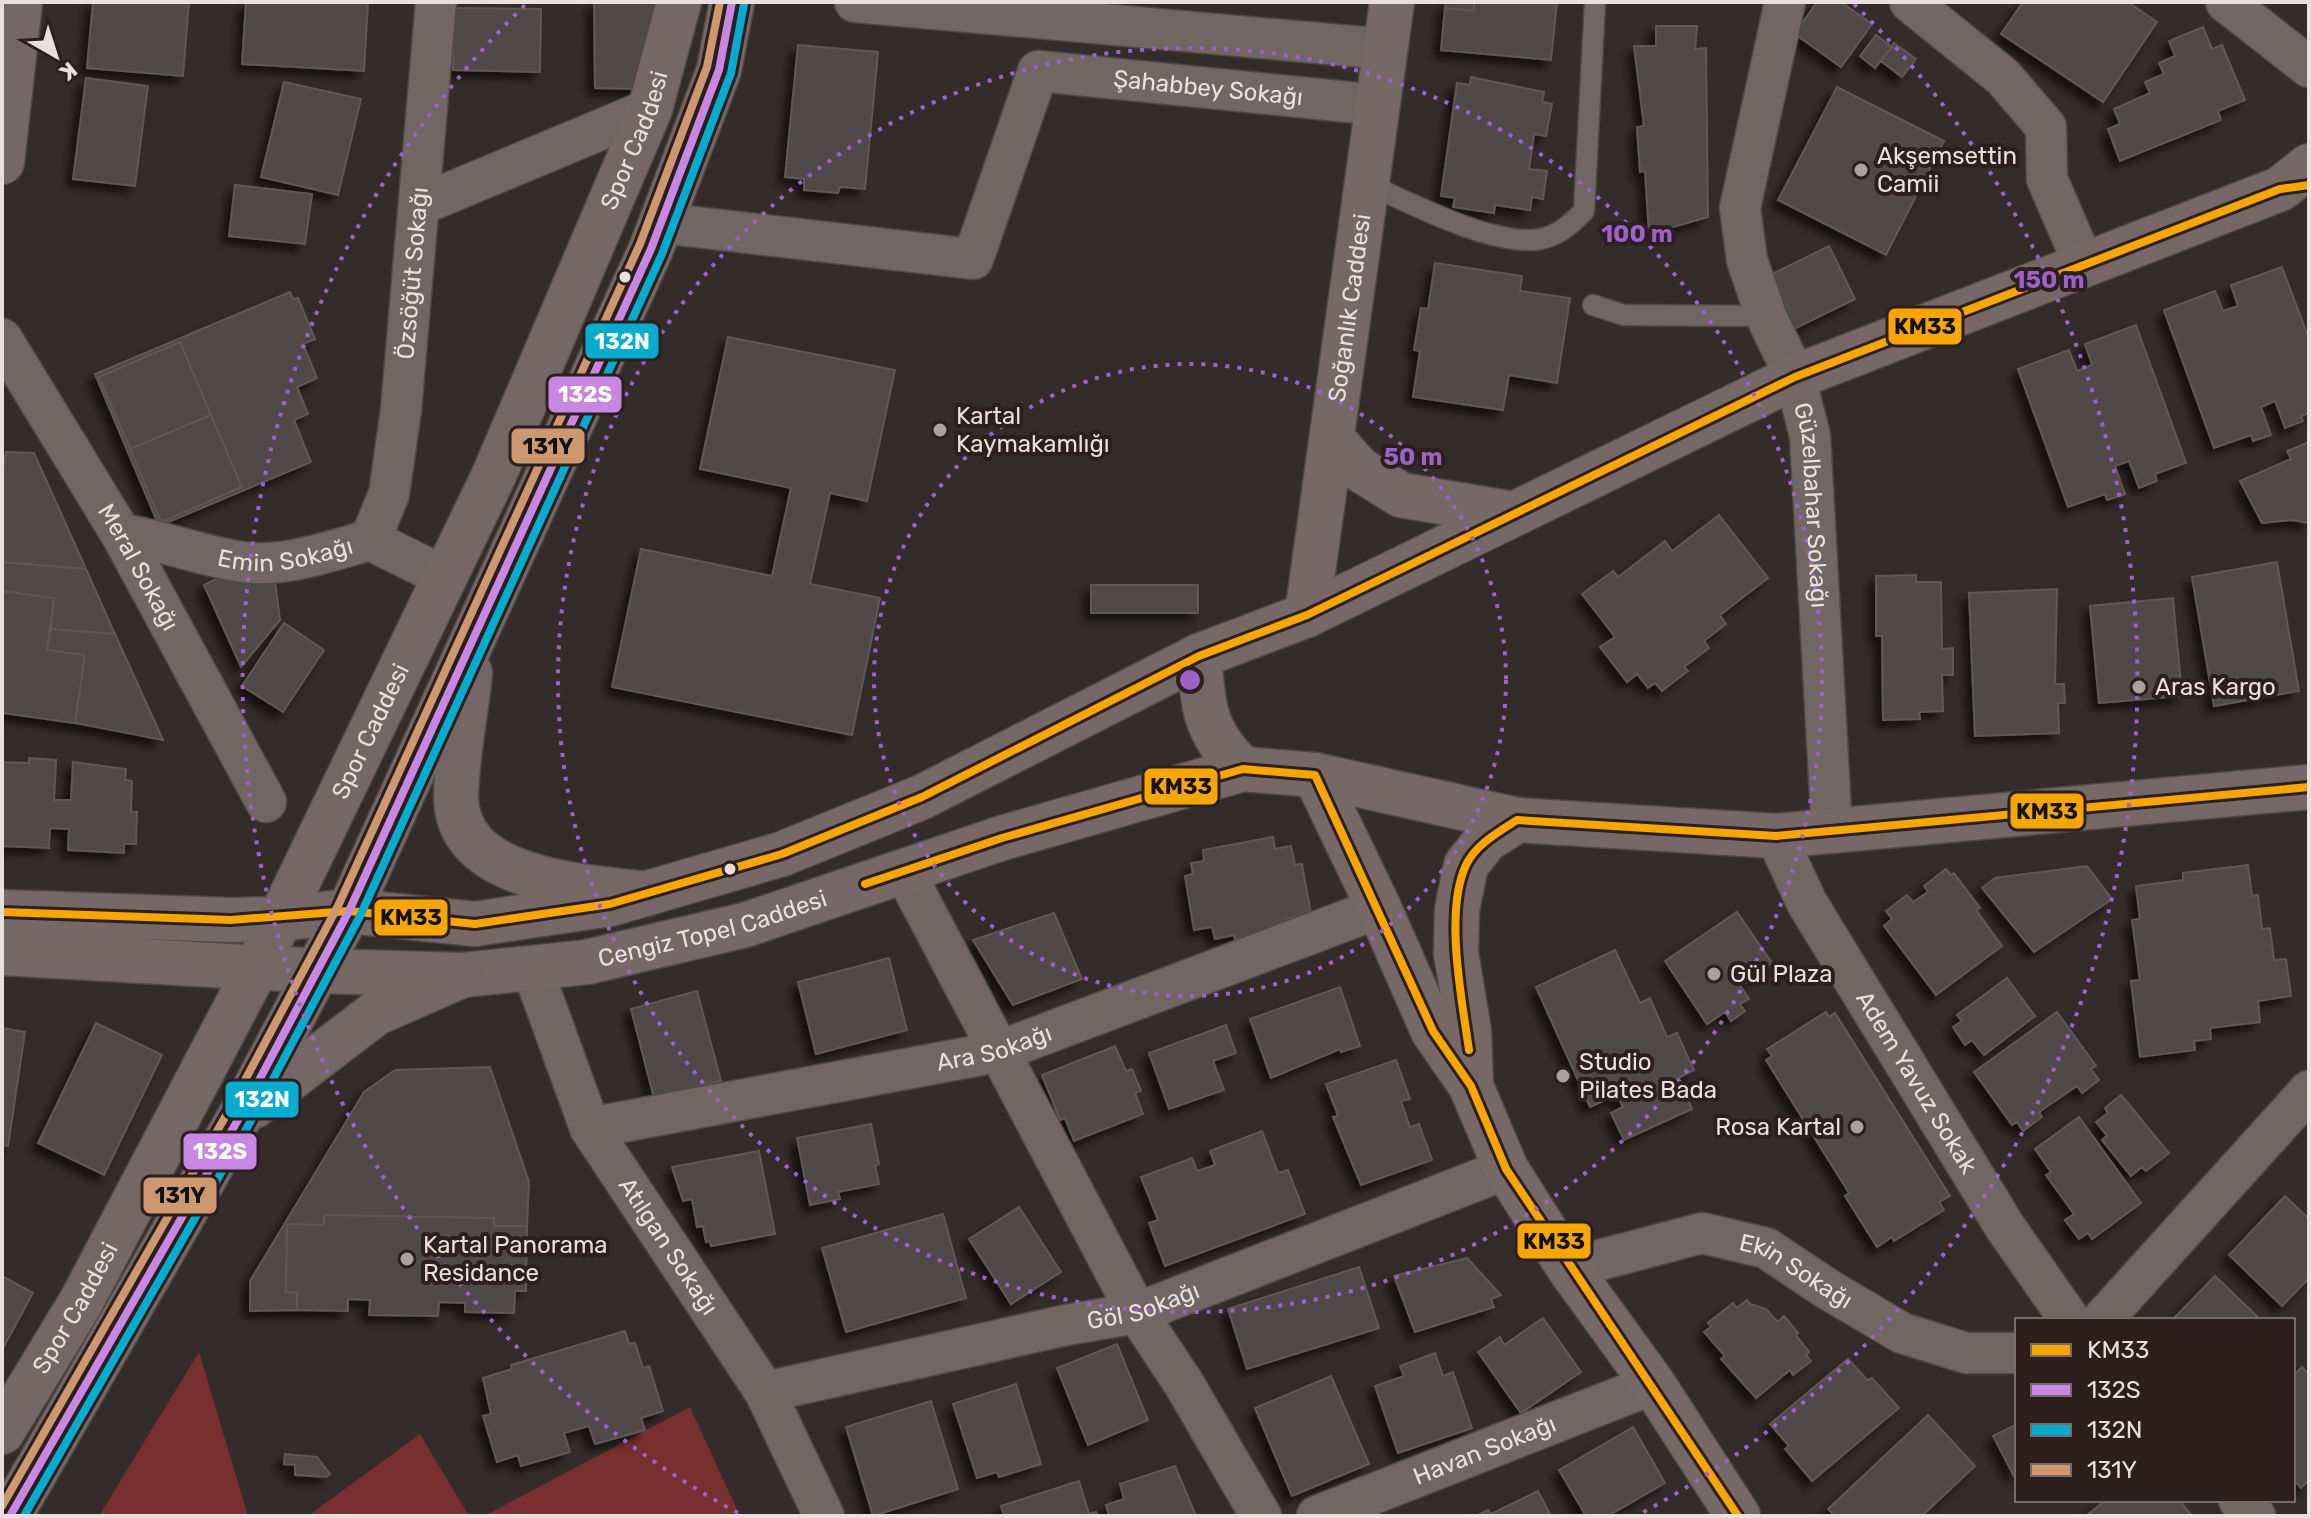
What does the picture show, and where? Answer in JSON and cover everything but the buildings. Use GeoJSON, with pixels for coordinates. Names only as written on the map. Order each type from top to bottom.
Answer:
{"type":"FeatureCollection","features":[{"type":"Feature","properties":{"kind":"main road","name":"Spor Caddesi"},"geometry":{"type":"LineString","coordinates":[[2,1432],[81,1302],[257,967],[494,475],[650,109],[679,2]]}},
{"type":"Feature","properties":{"kind":"main road","name":"Spor Caddesi"},"geometry":{"type":"LineString","coordinates":[[10,1516],[239,1118],[349,911],[661,223],[719,70],[732,2]]}},
{"type":"Feature","properties":{"kind":"main road"},"geometry":{"type":"LineString","coordinates":[[475,631],[456,798],[461,819],[473,838],[498,860],[538,880],[646,894]]}},
{"type":"Feature","properties":{"kind":"main road"},"geometry":{"type":"LineString","coordinates":[[239,1118],[376,1013],[463,975]]}},
{"type":"Feature","properties":{"kind":"street"},"geometry":{"type":"LineString","coordinates":[[2,162],[20,2]]}},
{"type":"Feature","properties":{"kind":"street","name":"Özsöğüt Sokağı"},"geometry":{"type":"LineString","coordinates":[[370,540],[389,494],[401,410],[436,2]]}},
{"type":"Feature","properties":{"kind":"street"},"geometry":{"type":"LineString","coordinates":[[855,2],[1385,49]]}},
{"type":"Feature","properties":{"kind":"street","name":"Soğanlık Caddesi"},"geometry":{"type":"LineString","coordinates":[[1307,615],[1392,2]]}},
{"type":"Feature","properties":{"kind":"street","name":"Güzelbahar Sokağı"},"geometry":{"type":"LineString","coordinates":[[1785,2],[1740,208],[1747,260],[1766,316],[1795,377],[1810,436],[1832,831]]}},
{"type":"Feature","properties":{"kind":"street"},"geometry":{"type":"LineString","coordinates":[[1910,2],[2003,77],[2046,127],[2047,179],[2085,267]]}},
{"type":"Feature","properties":{"kind":"street"},"geometry":{"type":"LineString","coordinates":[[2226,2],[2309,67]]}},
{"type":"Feature","properties":{"kind":"street","name":"Şahabbey Sokağı"},"geometry":{"type":"LineString","coordinates":[[661,223],[973,259],[1038,71],[1378,105]]}},
{"type":"Feature","properties":{"kind":"street"},"geometry":{"type":"LineString","coordinates":[[420,205],[650,109]]}},
{"type":"Feature","properties":{"kind":"street"},"geometry":{"type":"LineString","coordinates":[[2,912],[280,919],[349,911],[475,924],[610,904],[782,854],[922,797],[1199,656],[1307,615],[1795,377],[2085,267],[2299,180]]}},
{"type":"Feature","properties":{"kind":"street","name":"Meral Sokağı"},"geometry":{"type":"LineString","coordinates":[[2,339],[121,534],[266,802]]}},
{"type":"Feature","properties":{"kind":"street"},"geometry":{"type":"LineString","coordinates":[[1332,439],[1359,469],[1401,495],[1513,514]]}},
{"type":"Feature","properties":{"kind":"street","name":"Emin Sokağı"},"geometry":{"type":"LineString","coordinates":[[121,534],[156,539],[242,562],[272,562],[320,554],[370,540],[445,577]]}},
{"type":"Feature","properties":{"kind":"street"},"geometry":{"type":"LineString","coordinates":[[1199,656],[1208,720],[1220,747],[1243,769]]}},
{"type":"Feature","properties":{"kind":"street","name":"Cengiz Topel Caddesi"},"geometry":{"type":"LineString","coordinates":[[2,953],[319,971],[463,975],[587,962],[745,925],[1002,838],[1243,769],[1315,775],[1517,820],[1776,836],[2309,787]]}},
{"type":"Feature","properties":{"kind":"street"},"geometry":{"type":"LineString","coordinates":[[1315,775],[1379,908],[1433,1031],[1471,1086],[1506,1169],[1569,1268],[1653,1384],[1738,1516]]}},
{"type":"Feature","properties":{"kind":"street"},"geometry":{"type":"LineString","coordinates":[[1471,1086],[1469,1031],[1456,953],[1457,910],[1466,865],[1486,840],[1517,820]]}},
{"type":"Feature","properties":{"kind":"street","name":"Adem Yavuz Sokak"},"geometry":{"type":"LineString","coordinates":[[1776,836],[1815,916],[2005,1227],[2069,1318]]}},
{"type":"Feature","properties":{"kind":"street"},"geometry":{"type":"LineString","coordinates":[[904,871],[1137,1313],[1184,1384],[1261,1516]]}},
{"type":"Feature","properties":{"kind":"street","name":"Ara Sokağı"},"geometry":{"type":"LineString","coordinates":[[590,1128],[997,1052],[1379,908]]}},
{"type":"Feature","properties":{"kind":"street","name":"Atılgan Sokağı"},"geometry":{"type":"LineString","coordinates":[[532,968],[590,1128],[765,1392],[824,1516]]}},
{"type":"Feature","properties":{"kind":"street"},"geometry":{"type":"LineString","coordinates":[[2104,1318],[2309,1091]]}},
{"type":"Feature","properties":{"kind":"street","name":"Göl Sokağı"},"geometry":{"type":"LineString","coordinates":[[765,1392],[1066,1325],[1137,1313],[1506,1169]]}},
{"type":"Feature","properties":{"kind":"street","name":"Ekin Sokağı"},"geometry":{"type":"LineString","coordinates":[[1569,1268],[1702,1233],[1766,1248],[1902,1333],[1966,1353],[2015,1353]]}},
{"type":"Feature","properties":{"kind":"street","name":"Havan Sokağı"},"geometry":{"type":"LineString","coordinates":[[1317,1516],[1653,1384]]}},
{"type":"Feature","properties":{"kind":"lane"},"geometry":{"type":"LineString","coordinates":[[1367,184],[1443,216],[1505,237],[1534,240],[1565,230],[1584,211],[1595,2]]}},
{"type":"Feature","properties":{"kind":"lane"},"geometry":{"type":"LineString","coordinates":[[1593,305],[1624,315],[1766,316]]}},
{"type":"Feature","properties":{"kind":"shaded area"},"geometry":{"type":"Polygon","coordinates":[[[199,1352],[248,1516],[99,1516],[199,1352]]]}},
{"type":"Feature","properties":{"kind":"shaded area"},"geometry":{"type":"Polygon","coordinates":[[[690,1407],[740,1516],[484,1516],[690,1407]]]}},
{"type":"Feature","properties":{"kind":"shaded area"},"geometry":{"type":"Polygon","coordinates":[[[420,1434],[469,1516],[308,1516],[420,1434]]]}},
{"type":"Feature","properties":{"kind":"transit line","name":"131Y"},"geometry":{"type":"LineString","coordinates":[[2,1506],[228,1112],[338,906],[640,244],[707,67],[720,2]]}},
{"type":"Feature","properties":{"kind":"transit line","name":"132S"},"geometry":{"type":"LineString","coordinates":[[10,1516],[239,1118],[349,911],[651,249],[719,70],[732,2]]}},
{"type":"Feature","properties":{"kind":"transit line","name":"132N"},"geometry":{"type":"LineString","coordinates":[[24,1516],[249,1124],[360,916],[662,254],[731,73],[744,4]]}},
{"type":"Feature","properties":{"kind":"transit line","name":"KM33"},"geometry":{"type":"LineString","coordinates":[[2,912],[231,920],[349,911],[475,924],[610,904],[782,854],[922,797],[1199,656],[1307,615],[1795,377],[2280,189],[2309,185]]}},
{"type":"Feature","properties":{"kind":"transit line","name":"KM33"},"geometry":{"type":"LineString","coordinates":[[865,884],[1002,838],[1243,769],[1315,775],[1433,1031],[1471,1086],[1506,1169],[1738,1516]]}},
{"type":"Feature","properties":{"kind":"transit line","name":"KM33"},"geometry":{"type":"LineString","coordinates":[[1469,1050],[1455,931],[1460,884],[1466,865],[1476,851],[1517,820],[1776,836],[2309,787]]}},
{"type":"Feature","properties":{"kind":"place","name":"Akşemsettin Camii"},"geometry":{"type":"Point","coordinates":[1861,170]}},
{"type":"Feature","properties":{"kind":"place","name":"Kartal Kaymakamlığı"},"geometry":{"type":"Point","coordinates":[940,430]}},
{"type":"Feature","properties":{"kind":"place","name":"Aras Kargo"},"geometry":{"type":"Point","coordinates":[2139,687]}},
{"type":"Feature","properties":{"kind":"place","name":"Gül Plaza"},"geometry":{"type":"Point","coordinates":[1714,974]}},
{"type":"Feature","properties":{"kind":"place","name":"Studio Pilates Bada"},"geometry":{"type":"Point","coordinates":[1563,1076]}},
{"type":"Feature","properties":{"kind":"place","name":"Rosa Kartal"},"geometry":{"type":"Point","coordinates":[1857,1127]}},
{"type":"Feature","properties":{"kind":"place","name":"Kartal Panorama Residance"},"geometry":{"type":"Point","coordinates":[407,1259]}}]}
